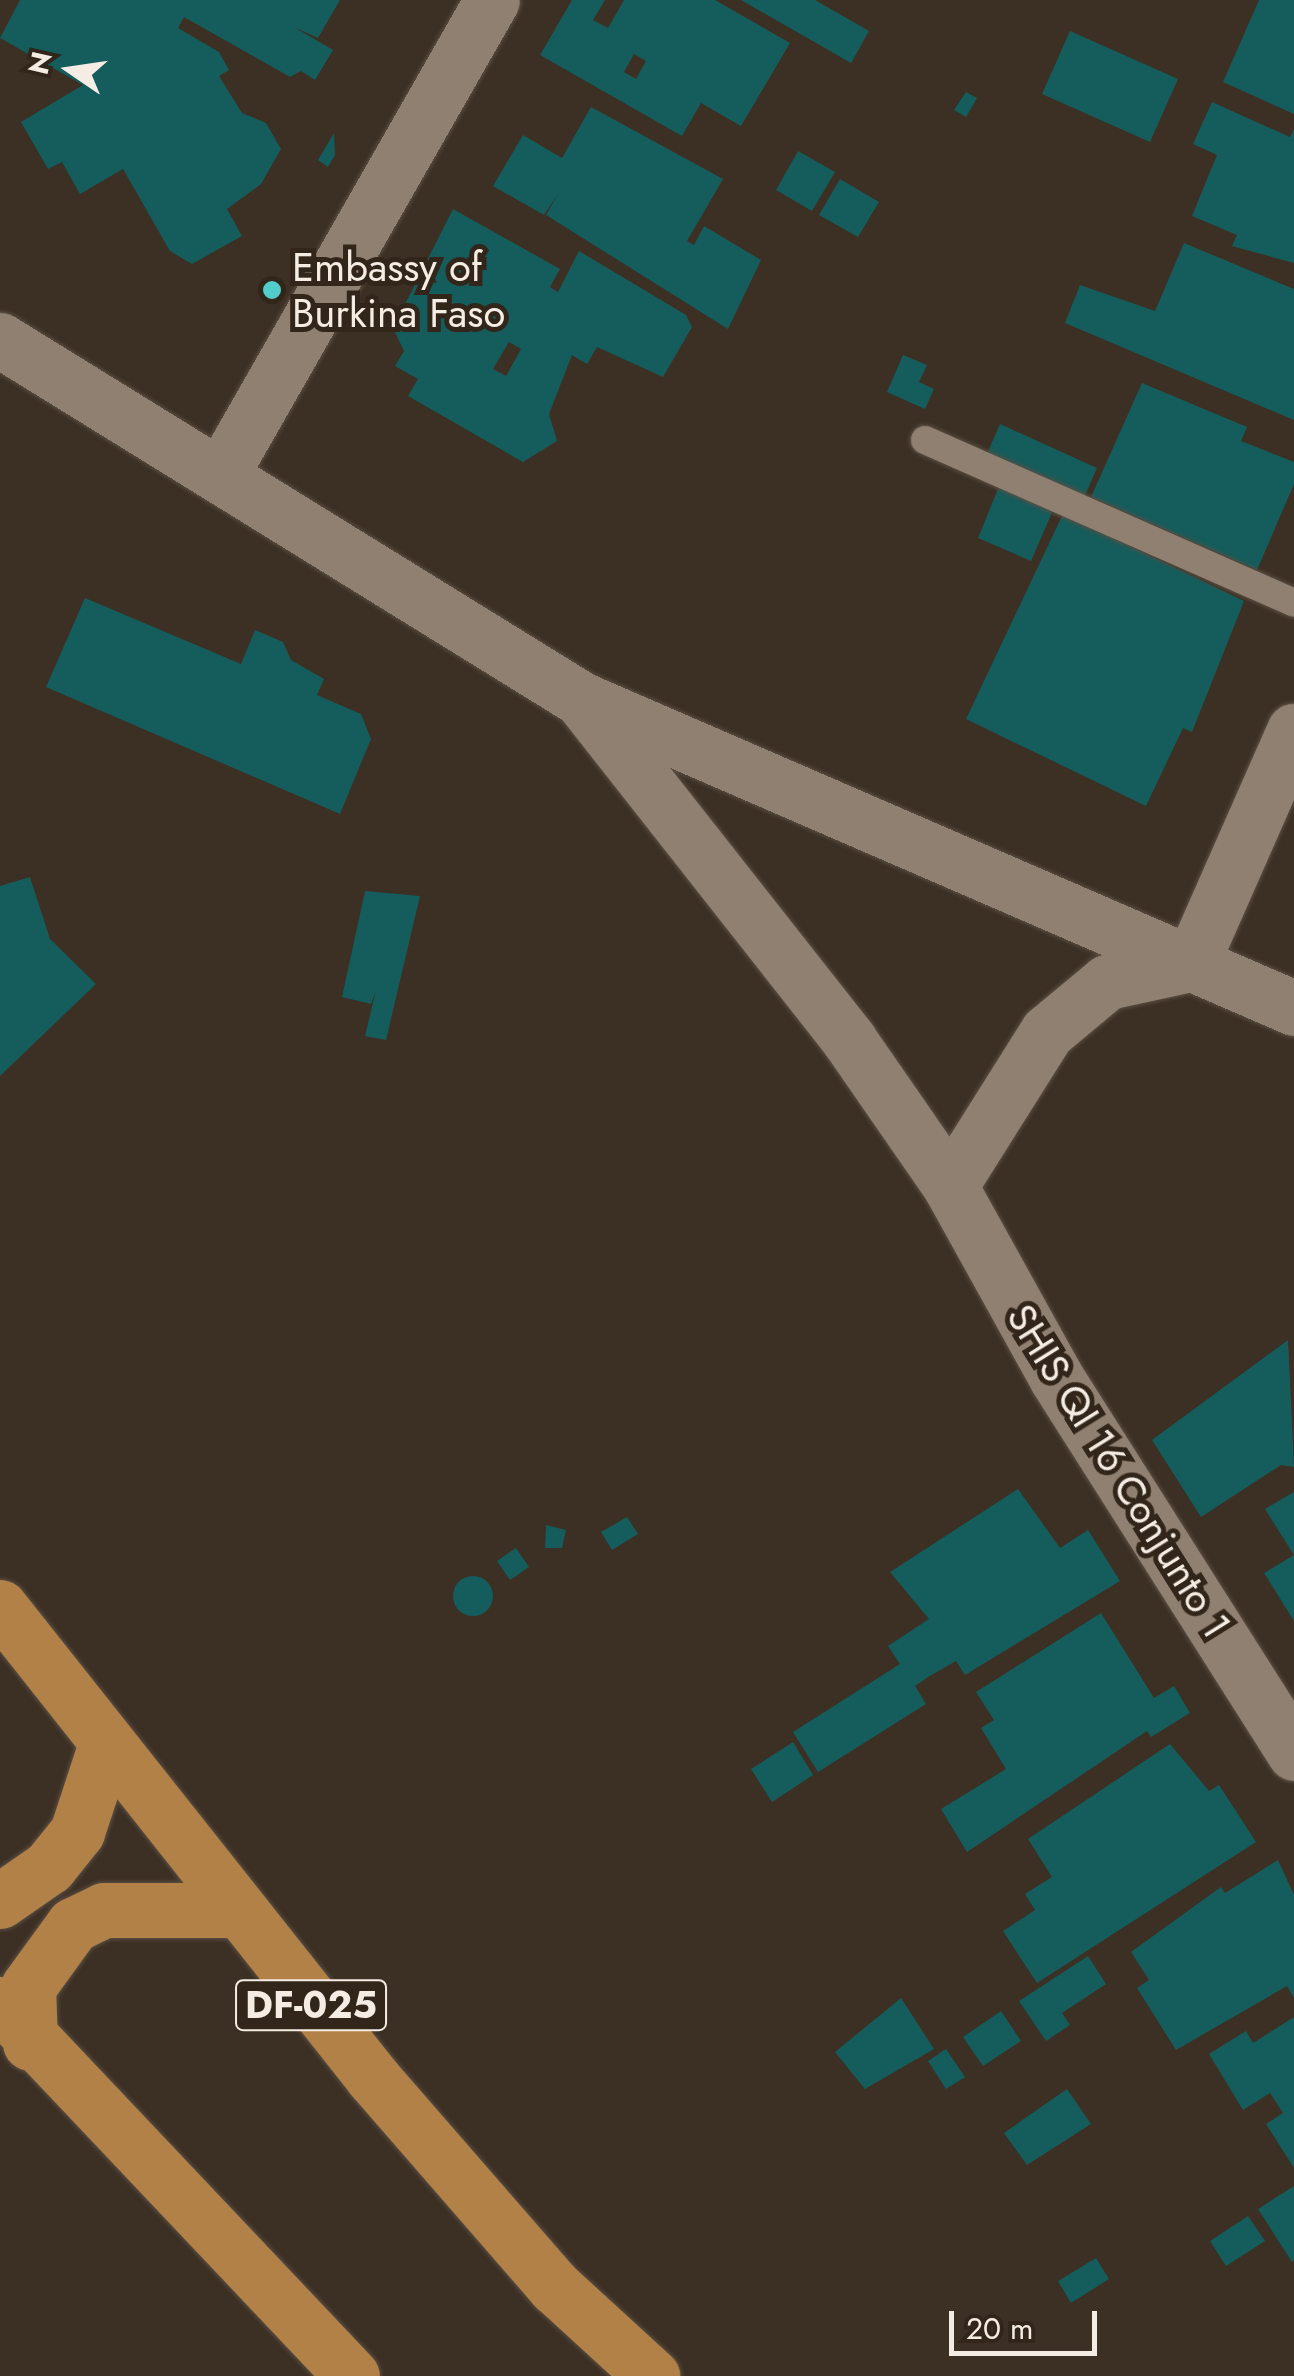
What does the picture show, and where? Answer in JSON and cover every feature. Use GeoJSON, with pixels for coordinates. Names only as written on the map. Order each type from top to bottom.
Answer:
{"type":"FeatureCollection","features":[{"type":"Feature","properties":{"kind":"main road","name":"DF-025"},"geometry":{"type":"LineString","coordinates":[[0,1607],[231,1910],[554,2287],[652,2376]]}},
{"type":"Feature","properties":{"kind":"main road"},"geometry":{"type":"LineString","coordinates":[[0,1900],[49,1867],[76,1832],[106,1744]]}},
{"type":"Feature","properties":{"kind":"main road"},"geometry":{"type":"LineString","coordinates":[[231,1910],[104,1910],[73,1925],[28,1987],[15,2024],[352,2376]]}},
{"type":"Feature","properties":{"kind":"street"},"geometry":{"type":"LineString","coordinates":[[220,476],[492,0]]}},
{"type":"Feature","properties":{"kind":"street"},"geometry":{"type":"LineString","coordinates":[[0,340],[581,699],[1294,1008]]}},
{"type":"Feature","properties":{"kind":"street","name":"SHIS QI 16 Conjunto 1"},"geometry":{"type":"LineString","coordinates":[[581,699],[849,1040],[950,1186],[1057,1379],[1294,1753]]}},
{"type":"Feature","properties":{"kind":"street"},"geometry":{"type":"LineString","coordinates":[[1190,964],[1294,731]]}},
{"type":"Feature","properties":{"kind":"street"},"geometry":{"type":"LineString","coordinates":[[950,1186],[1046,1032],[1106,982],[1190,964]]}},
{"type":"Feature","properties":{"kind":"lane"},"geometry":{"type":"LineString","coordinates":[[925,440],[1294,603]]}},
{"type":"Feature","properties":{"kind":"building"},"geometry":{"type":"Polygon","coordinates":[[[20,0],[340,0],[318,38],[294,27],[333,50],[315,80],[301,71],[290,77],[184,17],[178,28],[219,52],[229,70],[219,76],[242,113],[266,123],[281,149],[261,184],[227,209],[242,236],[192,264],[170,251],[123,169],[80,194],[62,162],[48,169],[21,122],[83,85],[0,38],[20,0]]]}},
{"type":"Feature","properties":{"kind":"building"},"geometry":{"type":"Polygon","coordinates":[[[572,0],[605,0],[593,20],[608,28],[624,0],[715,0],[790,43],[741,126],[701,103],[682,136],[540,55],[572,0]],[[634,54],[624,72],[636,79],[646,61],[634,54]]]}},
{"type":"Feature","properties":{"kind":"building"},"geometry":{"type":"Polygon","coordinates":[[[741,0],[815,0],[869,31],[851,63],[741,0]]]}},
{"type":"Feature","properties":{"kind":"building"},"geometry":{"type":"Polygon","coordinates":[[[1259,0],[1294,0],[1294,114],[1223,82],[1259,0]]]}},
{"type":"Feature","properties":{"kind":"building"},"geometry":{"type":"Polygon","coordinates":[[[1070,31],[1178,79],[1150,142],[1042,94],[1070,31]]]}},
{"type":"Feature","properties":{"kind":"building"},"geometry":{"type":"Polygon","coordinates":[[[966,92],[977,98],[966,117],[954,110],[966,92]]]}},
{"type":"Feature","properties":{"kind":"building"},"geometry":{"type":"Polygon","coordinates":[[[1212,102],[1290,137],[1294,129],[1294,263],[1232,246],[1237,235],[1192,216],[1217,155],[1193,144],[1212,102]]]}},
{"type":"Feature","properties":{"kind":"building"},"geometry":{"type":"Polygon","coordinates":[[[591,107],[723,179],[687,241],[694,245],[704,226],[761,260],[728,329],[546,215],[558,194],[544,215],[493,186],[523,135],[562,158],[591,107]]]}},
{"type":"Feature","properties":{"kind":"building"},"geometry":{"type":"Polygon","coordinates":[[[334,133],[335,155],[328,167],[318,160],[334,133]]]}},
{"type":"Feature","properties":{"kind":"building"},"geometry":{"type":"Polygon","coordinates":[[[798,151],[835,172],[812,211],[776,190],[798,151]]]}},
{"type":"Feature","properties":{"kind":"building"},"geometry":{"type":"Polygon","coordinates":[[[840,179],[879,202],[858,237],[819,215],[840,179]]]}},
{"type":"Feature","properties":{"kind":"building"},"geometry":{"type":"Polygon","coordinates":[[[453,209],[560,269],[550,287],[558,292],[579,251],[686,315],[692,327],[663,377],[597,347],[587,364],[572,355],[549,414],[557,441],[523,462],[408,396],[418,379],[395,366],[404,351],[393,328],[453,209]],[[509,342],[493,369],[506,376],[521,349],[509,342]]]}},
{"type":"Feature","properties":{"kind":"building"},"geometry":{"type":"Polygon","coordinates":[[[1184,243],[1294,289],[1294,420],[1065,323],[1080,285],[1155,311],[1184,243]]]}},
{"type":"Feature","properties":{"kind":"building"},"geometry":{"type":"Polygon","coordinates":[[[903,355],[927,365],[919,382],[934,389],[925,409],[887,392],[903,355]]]}},
{"type":"Feature","properties":{"kind":"building"},"geometry":{"type":"Polygon","coordinates":[[[1142,383],[1247,427],[1241,441],[1294,462],[1294,484],[1257,570],[1091,497],[1142,383]]]}},
{"type":"Feature","properties":{"kind":"building"},"geometry":{"type":"Polygon","coordinates":[[[1000,424],[1097,468],[1083,500],[986,456],[1000,424]]]}},
{"type":"Feature","properties":{"kind":"building"},"geometry":{"type":"Polygon","coordinates":[[[1000,484],[1054,508],[1031,561],[978,538],[1000,484]]]}},
{"type":"Feature","properties":{"kind":"building"},"geometry":{"type":"Polygon","coordinates":[[[1063,514],[1244,601],[1192,732],[1183,728],[1146,806],[966,719],[1063,514]]]}},
{"type":"Feature","properties":{"kind":"building"},"geometry":{"type":"Polygon","coordinates":[[[85,598],[241,664],[255,630],[283,642],[291,660],[324,679],[317,695],[361,714],[371,739],[340,814],[46,687],[85,598]]]}},
{"type":"Feature","properties":{"kind":"building"},"geometry":{"type":"Polygon","coordinates":[[[30,877],[50,939],[96,984],[0,1076],[0,886],[30,877]]]}},
{"type":"Feature","properties":{"kind":"building"},"geometry":{"type":"Polygon","coordinates":[[[365,891],[420,896],[386,1040],[365,1036],[376,990],[371,1004],[342,997],[365,891]]]}},
{"type":"Feature","properties":{"kind":"building"},"geometry":{"type":"Polygon","coordinates":[[[1288,1340],[1294,1467],[1281,1465],[1201,1517],[1152,1440],[1288,1340]]]}},
{"type":"Feature","properties":{"kind":"building"},"geometry":{"type":"Polygon","coordinates":[[[1018,1489],[1060,1548],[1088,1530],[1120,1581],[965,1675],[956,1661],[928,1677],[915,1686],[926,1704],[818,1772],[793,1732],[900,1664],[888,1646],[929,1619],[890,1572],[1018,1489]]]}},
{"type":"Feature","properties":{"kind":"building"},"geometry":{"type":"Polygon","coordinates":[[[1294,1492],[1294,1555],[1265,1509],[1294,1492]]]}},
{"type":"Feature","properties":{"kind":"building"},"geometry":{"type":"Polygon","coordinates":[[[627,1517],[638,1534],[612,1550],[601,1532],[627,1517]]]}},
{"type":"Feature","properties":{"kind":"building"},"geometry":{"type":"Polygon","coordinates":[[[546,1525],[566,1530],[562,1548],[545,1548],[546,1525]]]}},
{"type":"Feature","properties":{"kind":"building"},"geometry":{"type":"Polygon","coordinates":[[[516,1548],[529,1567],[510,1580],[497,1561],[516,1548]]]}},
{"type":"Feature","properties":{"kind":"building"},"geometry":{"type":"Polygon","coordinates":[[[1294,1555],[1294,1621],[1264,1573],[1294,1555]]]}},
{"type":"Feature","properties":{"kind":"building"},"geometry":{"type":"Polygon","coordinates":[[[473,1576],[487,1582],[493,1596],[487,1610],[473,1616],[459,1610],[453,1596],[459,1582],[473,1576]]]}},
{"type":"Feature","properties":{"kind":"building"},"geometry":{"type":"Polygon","coordinates":[[[1101,1613],[1154,1698],[1174,1686],[1190,1713],[1151,1737],[1147,1731],[967,1852],[941,1809],[1006,1769],[981,1728],[994,1720],[976,1692],[1101,1613]]]}},
{"type":"Feature","properties":{"kind":"building"},"geometry":{"type":"Polygon","coordinates":[[[793,1742],[813,1775],[772,1802],[751,1769],[793,1742]]]}},
{"type":"Feature","properties":{"kind":"building"},"geometry":{"type":"Polygon","coordinates":[[[1170,1744],[1209,1791],[1219,1785],[1256,1842],[1037,1983],[1003,1931],[1035,1910],[1025,1894],[1052,1877],[1028,1839],[1170,1744]]]}},
{"type":"Feature","properties":{"kind":"building"},"geometry":{"type":"Polygon","coordinates":[[[1278,1860],[1294,1895],[1294,1998],[1287,1986],[1176,2050],[1137,1988],[1149,1980],[1131,1952],[1221,1887],[1225,1893],[1278,1860]]]}},
{"type":"Feature","properties":{"kind":"building"},"geometry":{"type":"Polygon","coordinates":[[[1088,1956],[1106,1984],[1062,2013],[1070,2025],[1046,2041],[1019,2001],[1088,1956]]]}},
{"type":"Feature","properties":{"kind":"building"},"geometry":{"type":"Polygon","coordinates":[[[901,1998],[934,2049],[865,2089],[835,2052],[901,1998]]]}},
{"type":"Feature","properties":{"kind":"building"},"geometry":{"type":"Polygon","coordinates":[[[1001,2011],[1021,2041],[983,2066],[963,2037],[1001,2011]]]}},
{"type":"Feature","properties":{"kind":"building"},"geometry":{"type":"Polygon","coordinates":[[[1294,2017],[1294,2168],[1266,2124],[1283,2113],[1270,2093],[1243,2110],[1209,2054],[1246,2031],[1253,2043],[1294,2017]]]}},
{"type":"Feature","properties":{"kind":"building"},"geometry":{"type":"Polygon","coordinates":[[[946,2049],[965,2077],[946,2089],[928,2061],[946,2049]]]}},
{"type":"Feature","properties":{"kind":"building"},"geometry":{"type":"Polygon","coordinates":[[[1067,2089],[1091,2124],[1027,2165],[1004,2133],[1067,2089]]]}},
{"type":"Feature","properties":{"kind":"building"},"geometry":{"type":"Polygon","coordinates":[[[1294,2186],[1294,2260],[1292,2262],[1258,2209],[1294,2186]]]}},
{"type":"Feature","properties":{"kind":"building"},"geometry":{"type":"Polygon","coordinates":[[[1248,2216],[1265,2241],[1226,2266],[1210,2241],[1248,2216]]]}},
{"type":"Feature","properties":{"kind":"building"},"geometry":{"type":"Polygon","coordinates":[[[1096,2258],[1109,2279],[1071,2303],[1058,2281],[1096,2258]]]}},
{"type":"Feature","properties":{"kind":"place","name":"Embassy of Burkina Faso"},"geometry":{"type":"Point","coordinates":[272,290]}}]}
